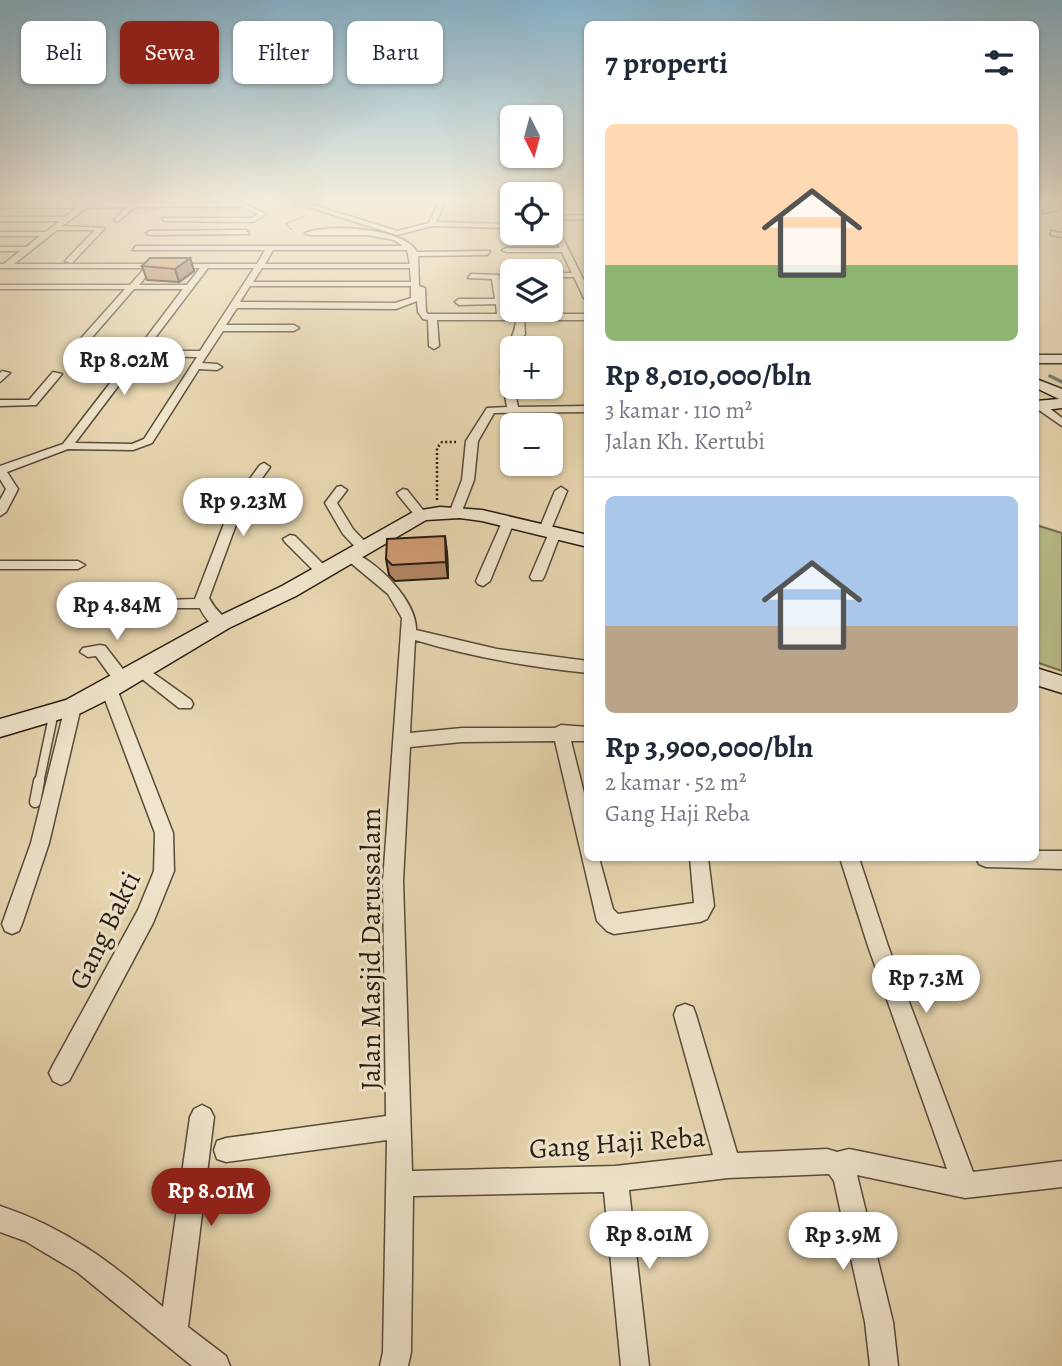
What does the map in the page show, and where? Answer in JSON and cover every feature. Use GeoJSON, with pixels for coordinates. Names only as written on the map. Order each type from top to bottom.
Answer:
{"type":"FeatureCollection","features":[{"type":"Feature","properties":{"kind":"main road"},"geometry":{"type":"LineString","coordinates":[[1039,359],[1062,359]]}},
{"type":"Feature","properties":{"kind":"main road"},"geometry":{"type":"LineString","coordinates":[[1039,385],[1061,403]]}},
{"type":"Feature","properties":{"kind":"main road"},"geometry":{"type":"LineString","coordinates":[[1039,406],[1061,403]]}},
{"type":"Feature","properties":{"kind":"main road"},"geometry":{"type":"LineString","coordinates":[[0,728],[64,710],[116,685],[222,623],[438,512],[508,522],[549,534],[584,538]]}},
{"type":"Feature","properties":{"kind":"main road"},"geometry":{"type":"LineString","coordinates":[[1039,677],[1062,685]]}},
{"type":"Feature","properties":{"kind":"street"},"geometry":{"type":"LineString","coordinates":[[151,266],[135,287],[73,353],[205,354]]}},
{"type":"Feature","properties":{"kind":"street"},"geometry":{"type":"LineString","coordinates":[[0,512],[12,489],[0,471],[67,446],[143,445],[261,266]]}},
{"type":"Feature","properties":{"kind":"street"},"geometry":{"type":"LineString","coordinates":[[2,267],[415,266],[415,299],[406,304],[233,305]]}},
{"type":"Feature","properties":{"kind":"street"},"geometry":{"type":"LineString","coordinates":[[420,266],[422,312],[429,316],[500,317]]}},
{"type":"Feature","properties":{"kind":"street"},"geometry":{"type":"LineString","coordinates":[[573,266],[584,289]]}},
{"type":"Feature","properties":{"kind":"street"},"geometry":{"type":"LineString","coordinates":[[67,446],[205,267]]}},
{"type":"Feature","properties":{"kind":"street"},"geometry":{"type":"LineString","coordinates":[[563,274],[584,271]]}},
{"type":"Feature","properties":{"kind":"street"},"geometry":{"type":"LineString","coordinates":[[471,276],[500,277]]}},
{"type":"Feature","properties":{"kind":"street"},"geometry":{"type":"LineString","coordinates":[[248,284],[416,284]]}},
{"type":"Feature","properties":{"kind":"street"},"geometry":{"type":"LineString","coordinates":[[0,287],[191,287]]}},
{"type":"Feature","properties":{"kind":"street"},"geometry":{"type":"LineString","coordinates":[[459,302],[500,301]]}},
{"type":"Feature","properties":{"kind":"street"},"geometry":{"type":"LineString","coordinates":[[429,316],[434,346]]}},
{"type":"Feature","properties":{"kind":"street"},"geometry":{"type":"LineString","coordinates":[[563,316],[584,317]]}},
{"type":"Feature","properties":{"kind":"street"},"geometry":{"type":"LineString","coordinates":[[513,408],[506,374],[507,353],[511,343],[520,334],[520,322]]}},
{"type":"Feature","properties":{"kind":"street"},"geometry":{"type":"LineString","coordinates":[[219,328],[294,328]]}},
{"type":"Feature","properties":{"kind":"street"},"geometry":{"type":"LineString","coordinates":[[197,366],[217,367]]}},
{"type":"Feature","properties":{"kind":"street"},"geometry":{"type":"LineString","coordinates":[[0,404],[32,402],[57,374]]}},
{"type":"Feature","properties":{"kind":"street"},"geometry":{"type":"LineString","coordinates":[[1039,407],[1062,423]]}},
{"type":"Feature","properties":{"kind":"street"},"geometry":{"type":"LineString","coordinates":[[402,493],[438,512],[468,480],[472,441],[491,410],[584,409]]}},
{"type":"Feature","properties":{"kind":"street"},"geometry":{"type":"LineString","coordinates":[[202,603],[238,503],[264,467]]}},
{"type":"Feature","properties":{"kind":"street","name":"Jalan Masjid Darussalam"},"geometry":{"type":"LineString","coordinates":[[341,490],[331,503],[358,552],[405,605],[408,633],[400,741],[393,961],[400,1128],[397,1352],[394,1366]]}},
{"type":"Feature","properties":{"kind":"street"},"geometry":{"type":"LineString","coordinates":[[537,577],[561,491]]}},
{"type":"Feature","properties":{"kind":"street"},"geometry":{"type":"LineString","coordinates":[[483,581],[508,522]]}},
{"type":"Feature","properties":{"kind":"street"},"geometry":{"type":"LineString","coordinates":[[290,539],[323,572]]}},
{"type":"Feature","properties":{"kind":"street"},"geometry":{"type":"LineString","coordinates":[[0,565],[78,565]]}},
{"type":"Feature","properties":{"kind":"street"},"geometry":{"type":"LineString","coordinates":[[164,605],[202,603]]}},
{"type":"Feature","properties":{"kind":"street"},"geometry":{"type":"LineString","coordinates":[[202,603],[211,615],[222,623]]}},
{"type":"Feature","properties":{"kind":"street"},"geometry":{"type":"LineString","coordinates":[[408,633],[464,650],[533,662],[584,667]]}},
{"type":"Feature","properties":{"kind":"street","name":"Gang Bakti"},"geometry":{"type":"LineString","coordinates":[[61,1073],[146,916],[164,871],[164,833],[116,685],[100,650],[88,652]]}},
{"type":"Feature","properties":{"kind":"street"},"geometry":{"type":"LineString","coordinates":[[142,671],[186,704]]}},
{"type":"Feature","properties":{"kind":"street"},"geometry":{"type":"LineString","coordinates":[[12,924],[40,843],[64,710]]}},
{"type":"Feature","properties":{"kind":"street"},"geometry":{"type":"LineString","coordinates":[[561,733],[584,831]]}},
{"type":"Feature","properties":{"kind":"street"},"geometry":{"type":"LineString","coordinates":[[400,741],[462,735],[584,734]]}},
{"type":"Feature","properties":{"kind":"street"},"geometry":{"type":"LineString","coordinates":[[1039,859],[1062,860]]}},
{"type":"Feature","properties":{"kind":"street"},"geometry":{"type":"LineString","coordinates":[[591,861],[604,914],[614,924],[700,912],[704,905],[699,861]]}},
{"type":"Feature","properties":{"kind":"street"},"geometry":{"type":"LineString","coordinates":[[851,861],[878,946],[965,1185]]}},
{"type":"Feature","properties":{"kind":"street"},"geometry":{"type":"LineString","coordinates":[[685,1015],[728,1166]]}},
{"type":"Feature","properties":{"kind":"street"},"geometry":{"type":"LineString","coordinates":[[173,1334],[202,1117]]}},
{"type":"Feature","properties":{"kind":"street"},"geometry":{"type":"LineString","coordinates":[[226,1150],[375,1128],[400,1128]]}},
{"type":"Feature","properties":{"kind":"street","name":"Gang Haji Reba"},"geometry":{"type":"LineString","coordinates":[[400,1184],[615,1179],[728,1166],[827,1161],[837,1164],[849,1161],[965,1185],[1062,1174]]}},
{"type":"Feature","properties":{"kind":"street"},"geometry":{"type":"LineString","coordinates":[[837,1164],[845,1176],[879,1322],[884,1366]]}},
{"type":"Feature","properties":{"kind":"street"},"geometry":{"type":"LineString","coordinates":[[615,1179],[635,1366]]}},
{"type":"Feature","properties":{"kind":"street"},"geometry":{"type":"LineString","coordinates":[[0,1219],[31,1229],[84,1261],[216,1366]]}},
{"type":"Feature","properties":{"kind":"lane"},"geometry":{"type":"LineString","coordinates":[[35,802],[64,710]]}},
{"type":"Feature","properties":{"kind":"path"},"geometry":{"type":"LineString","coordinates":[[438,512],[437,448],[442,442],[472,441]]}},
{"type":"Feature","properties":{"kind":"green space"},"geometry":{"type":"Polygon","coordinates":[[[1039,526],[1062,533],[1062,671],[1039,663],[1039,526]]]}},
{"type":"Feature","properties":{"kind":"building"},"geometry":{"type":"Polygon","coordinates":[[[142,266],[179,266],[175,269],[142,266]]]}},
{"type":"Feature","properties":{"kind":"building"},"geometry":{"type":"Polygon","coordinates":[[[445,536],[446,562],[392,565],[386,559],[387,539],[445,536]]]}},
{"type":"Feature","properties":{"kind":"waterway"},"geometry":{"type":"LineString","coordinates":[[1050,376],[1062,382]]}}]}
